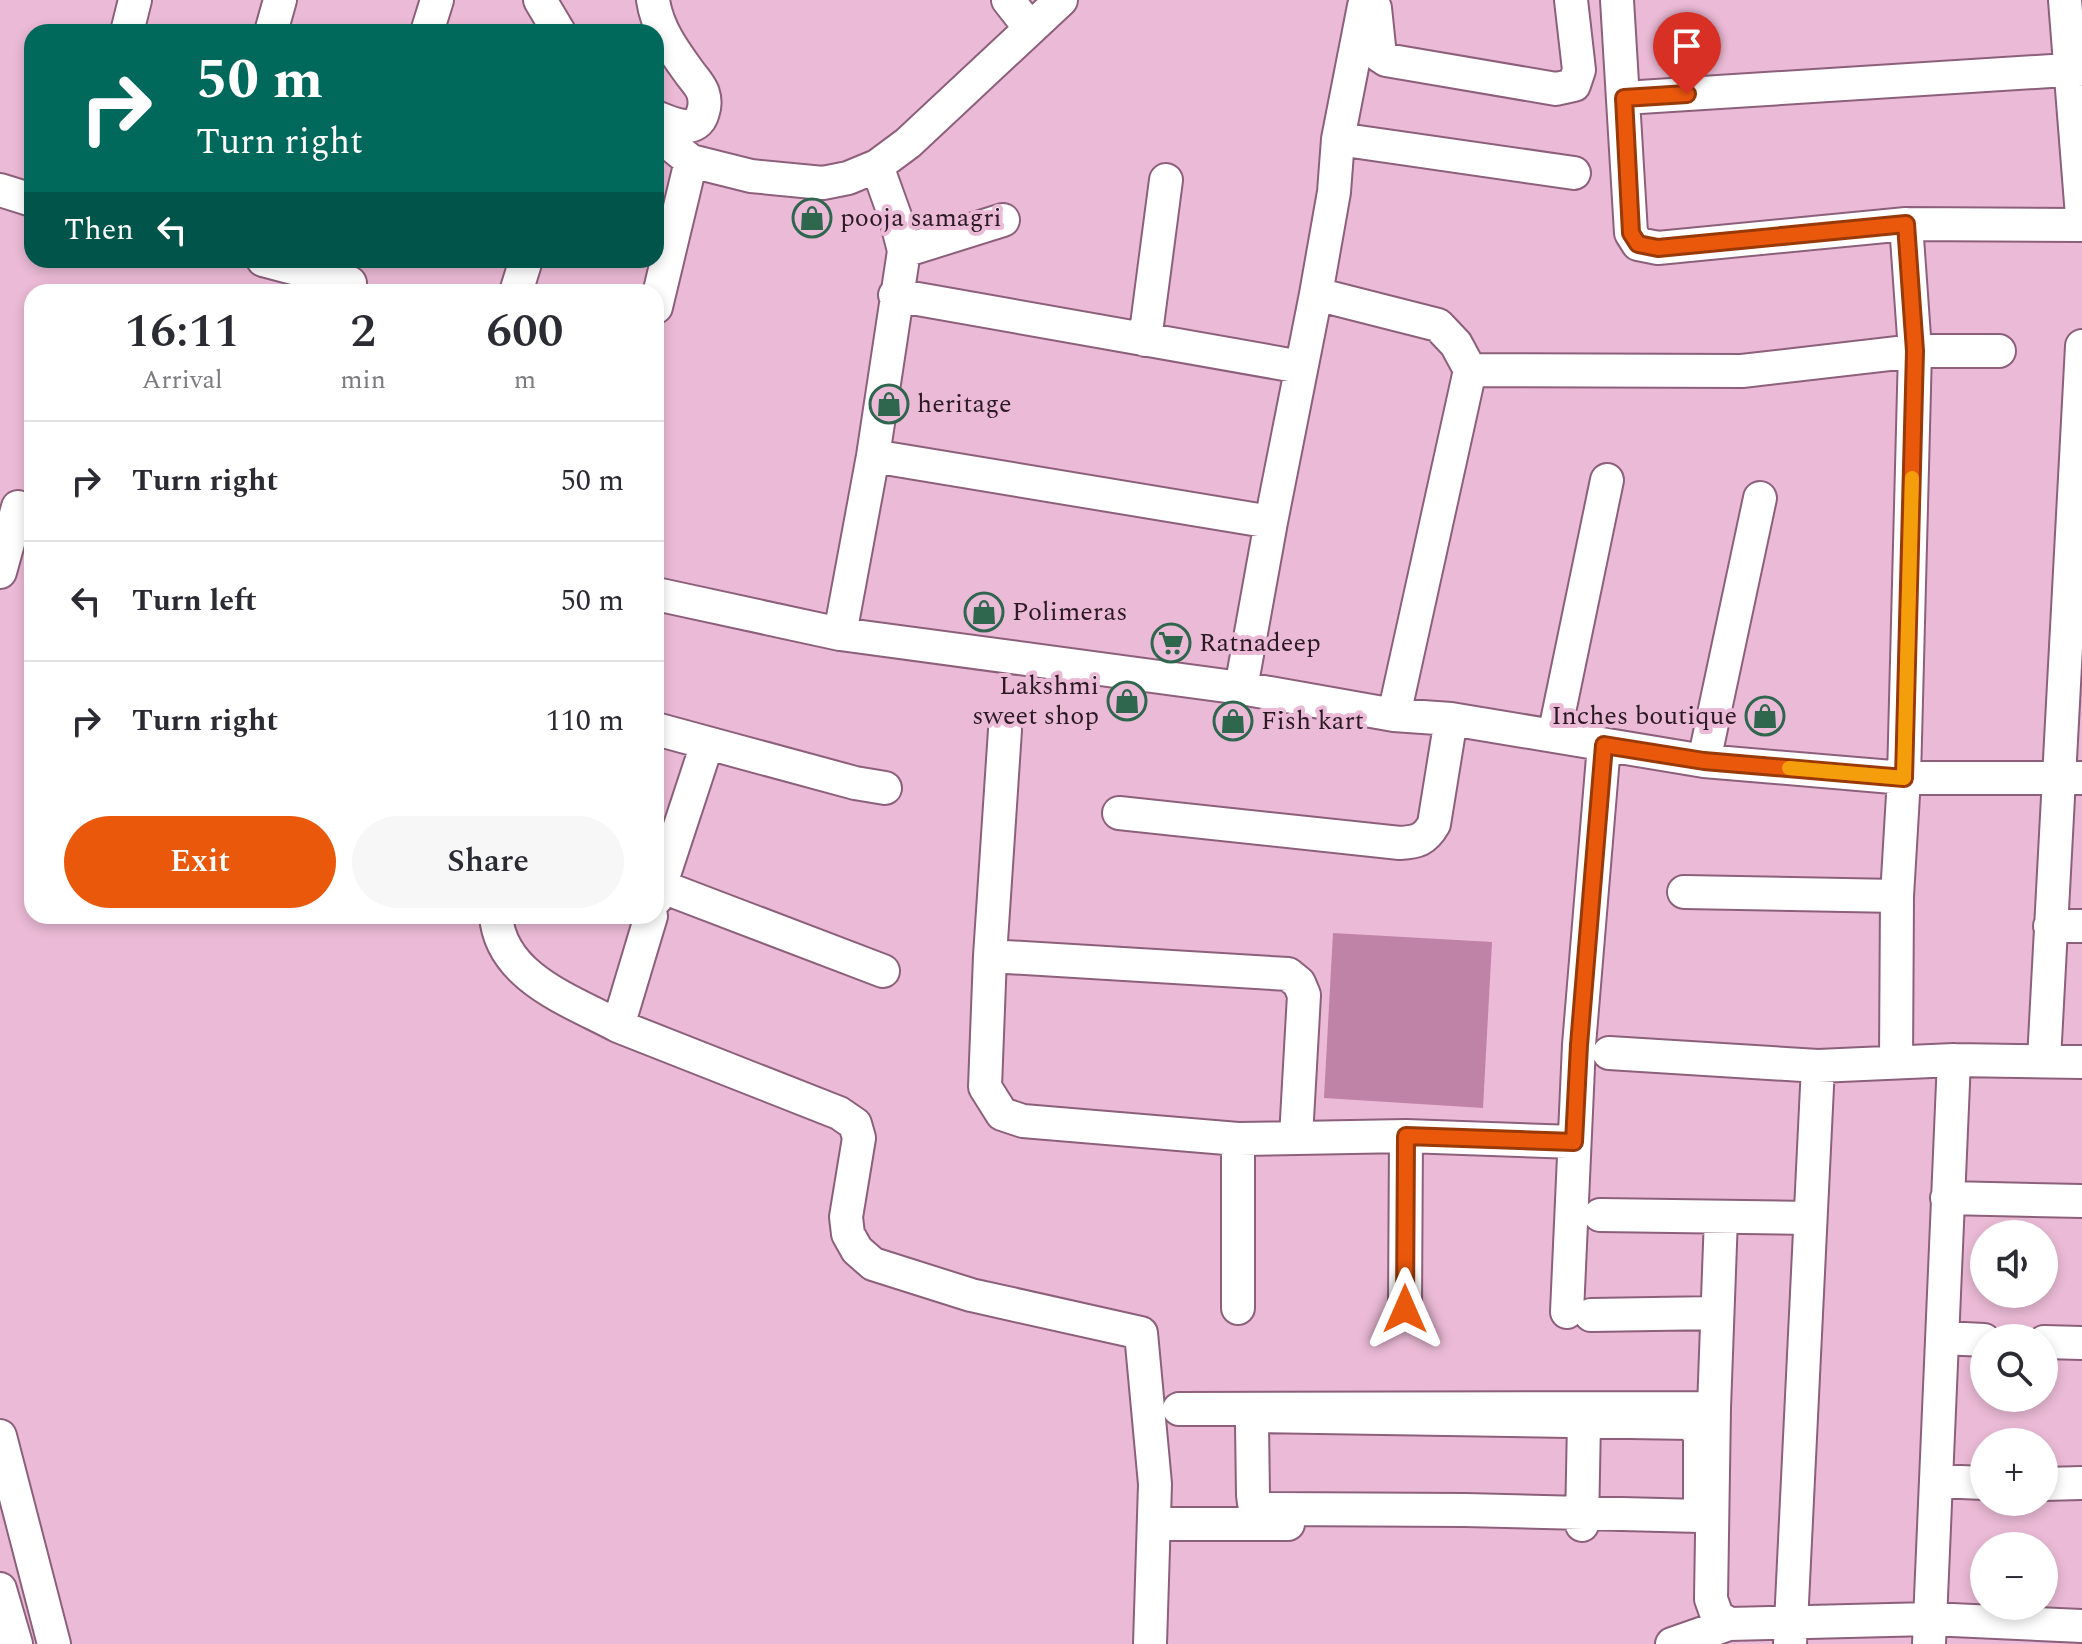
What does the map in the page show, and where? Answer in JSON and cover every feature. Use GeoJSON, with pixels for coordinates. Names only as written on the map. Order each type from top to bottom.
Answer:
{"type":"FeatureCollection","features":[{"type":"Feature","properties":{"kind":"street"},"geometry":{"type":"LineString","coordinates":[[129,24],[135,0]]}},
{"type":"Feature","properties":{"kind":"street"},"geometry":{"type":"LineString","coordinates":[[273,24],[280,0]]}},
{"type":"Feature","properties":{"kind":"street"},"geometry":{"type":"LineString","coordinates":[[430,24],[437,0]]}},
{"type":"Feature","properties":{"kind":"street"},"geometry":{"type":"LineString","coordinates":[[540,0],[554,24]]}},
{"type":"Feature","properties":{"kind":"street"},"geometry":{"type":"LineString","coordinates":[[653,0],[659,24]]}},
{"type":"Feature","properties":{"kind":"street"},"geometry":{"type":"LineString","coordinates":[[1008,0],[1030,28]]}},
{"type":"Feature","properties":{"kind":"street"},"geometry":{"type":"LineString","coordinates":[[664,139],[691,161],[751,176],[823,183],[848,178],[877,166],[908,143],[1061,0]]}},
{"type":"Feature","properties":{"kind":"street"},"geometry":{"type":"LineString","coordinates":[[1241,688],[1316,294],[1334,192],[1338,139],[1364,6],[1368,0]]}},
{"type":"Feature","properties":{"kind":"street"},"geometry":{"type":"LineString","coordinates":[[1375,0],[1378,49],[1380,56],[1386,60],[1556,89],[1574,85],[1579,70],[1571,0]]}},
{"type":"Feature","properties":{"kind":"street"},"geometry":{"type":"LineString","coordinates":[[1617,0],[1631,233],[1638,244],[1658,248],[1906,224],[2082,225]]}},
{"type":"Feature","properties":{"kind":"street"},"geometry":{"type":"LineString","coordinates":[[2065,0],[2076,69],[2082,216]]}},
{"type":"Feature","properties":{"kind":"street"},"geometry":{"type":"LineString","coordinates":[[664,34],[703,92],[705,106],[702,119],[691,126],[677,126],[664,120]]}},
{"type":"Feature","properties":{"kind":"street"},"geometry":{"type":"LineString","coordinates":[[1624,98],[2076,69]]}},
{"type":"Feature","properties":{"kind":"street"},"geometry":{"type":"LineString","coordinates":[[1338,139],[1574,173]]}},
{"type":"Feature","properties":{"kind":"street"},"geometry":{"type":"LineString","coordinates":[[664,240],[691,161]]}},
{"type":"Feature","properties":{"kind":"street"},"geometry":{"type":"LineString","coordinates":[[840,634],[873,456],[904,251],[877,166]]}},
{"type":"Feature","properties":{"kind":"street"},"geometry":{"type":"LineString","coordinates":[[1145,340],[1166,180]]}},
{"type":"Feature","properties":{"kind":"street"},"geometry":{"type":"LineString","coordinates":[[0,190],[24,198]]}},
{"type":"Feature","properties":{"kind":"street"},"geometry":{"type":"LineString","coordinates":[[904,251],[1003,220]]}},
{"type":"Feature","properties":{"kind":"street"},"geometry":{"type":"LineString","coordinates":[[1896,1062],[1897,896],[1904,778],[1915,351],[1906,224]]}},
{"type":"Feature","properties":{"kind":"street"},"geometry":{"type":"LineString","coordinates":[[302,268],[351,278]]}},
{"type":"Feature","properties":{"kind":"street"},"geometry":{"type":"LineString","coordinates":[[1316,294],[1438,325],[1456,344],[1470,370],[1394,715]]}},
{"type":"Feature","properties":{"kind":"street"},"geometry":{"type":"LineString","coordinates":[[895,295],[1301,367]]}},
{"type":"Feature","properties":{"kind":"street"},"geometry":{"type":"LineString","coordinates":[[2044,1060],[2050,926],[2070,778],[2082,346]]}},
{"type":"Feature","properties":{"kind":"street"},"geometry":{"type":"LineString","coordinates":[[1470,370],[1742,371],[1915,351],[1999,351]]}},
{"type":"Feature","properties":{"kind":"street"},"geometry":{"type":"LineString","coordinates":[[873,456],[1271,522]]}},
{"type":"Feature","properties":{"kind":"street"},"geometry":{"type":"LineString","coordinates":[[1554,736],[1607,480]]}},
{"type":"Feature","properties":{"kind":"street"},"geometry":{"type":"LineString","coordinates":[[1704,761],[1760,498]]}},
{"type":"Feature","properties":{"kind":"street"},"geometry":{"type":"LineString","coordinates":[[0,572],[17,507]]}},
{"type":"Feature","properties":{"kind":"street"},"geometry":{"type":"LineString","coordinates":[[664,596],[840,634],[1241,688],[1394,715],[1451,719],[1704,761],[1904,778],[2070,778]]}},
{"type":"Feature","properties":{"kind":"street"},"geometry":{"type":"LineString","coordinates":[[1119,813],[1400,843],[1415,842],[1427,837],[1434,824],[1451,719]]}},
{"type":"Feature","properties":{"kind":"street"},"geometry":{"type":"LineString","coordinates":[[1005,730],[985,1087],[1002,1114],[1023,1121],[1238,1139],[1406,1136],[1574,1142]]}},
{"type":"Feature","properties":{"kind":"street"},"geometry":{"type":"LineString","coordinates":[[664,731],[855,783],[885,788]]}},
{"type":"Feature","properties":{"kind":"street"},"geometry":{"type":"LineString","coordinates":[[664,876],[707,744]]}},
{"type":"Feature","properties":{"kind":"street"},"geometry":{"type":"LineString","coordinates":[[1604,745],[1574,1142],[1579,1313],[1717,1313]]}},
{"type":"Feature","properties":{"kind":"street"},"geometry":{"type":"LineString","coordinates":[[1684,892],[1897,896]]}},
{"type":"Feature","properties":{"kind":"street"},"geometry":{"type":"LineString","coordinates":[[664,903],[883,971]]}},
{"type":"Feature","properties":{"kind":"street"},"geometry":{"type":"LineString","coordinates":[[498,924],[513,961],[535,981],[618,1026],[829,1108],[855,1124],[859,1138],[846,1217],[848,1234],[857,1250],[873,1264],[971,1295],[1141,1333],[1155,1484],[1150,1644]]}},
{"type":"Feature","properties":{"kind":"street"},"geometry":{"type":"LineString","coordinates":[[618,1026],[649,924]]}},
{"type":"Feature","properties":{"kind":"street"},"geometry":{"type":"LineString","coordinates":[[2050,926],[2082,926]]}},
{"type":"Feature","properties":{"kind":"street"},"geometry":{"type":"LineString","coordinates":[[990,956],[1288,974],[1299,983],[1304,995],[1296,1137]]}},
{"type":"Feature","properties":{"kind":"street"},"geometry":{"type":"LineString","coordinates":[[1609,1053],[1818,1066],[1954,1060],[2082,1062]]}},
{"type":"Feature","properties":{"kind":"street"},"geometry":{"type":"LineString","coordinates":[[1930,1632],[1954,1060]]}},
{"type":"Feature","properties":{"kind":"street"},"geometry":{"type":"LineString","coordinates":[[1790,1634],[1818,1066]]}},
{"type":"Feature","properties":{"kind":"street"},"geometry":{"type":"LineString","coordinates":[[1405,1309],[1406,1136]]}},
{"type":"Feature","properties":{"kind":"street"},"geometry":{"type":"LineString","coordinates":[[1238,1139],[1238,1308]]}},
{"type":"Feature","properties":{"kind":"street"},"geometry":{"type":"LineString","coordinates":[[1947,1198],[2082,1201]]}},
{"type":"Feature","properties":{"kind":"street"},"geometry":{"type":"LineString","coordinates":[[1600,1215],[1810,1218]]}},
{"type":"Feature","properties":{"kind":"street"},"geometry":{"type":"LineString","coordinates":[[1703,1523],[1714,1408],[1721,1217]]}},
{"type":"Feature","properties":{"kind":"street"},"geometry":{"type":"LineString","coordinates":[[1944,1338],[1970,1339]]}},
{"type":"Feature","properties":{"kind":"street"},"geometry":{"type":"LineString","coordinates":[[2058,1342],[2082,1343]]}},
{"type":"Feature","properties":{"kind":"street"},"geometry":{"type":"LineString","coordinates":[[1179,1409],[1714,1408]]}},
{"type":"Feature","properties":{"kind":"street"},"geometry":{"type":"LineString","coordinates":[[1465,1518],[1260,1507],[1254,1503],[1253,1495],[1252,1424],[1255,1418],[1261,1416],[1691,1423],[1700,1435],[1703,1523],[1711,1599],[1717,1616],[1729,1624],[1790,1634],[2082,1626]]}},
{"type":"Feature","properties":{"kind":"street"},"geometry":{"type":"LineString","coordinates":[[1583,1520],[1584,1421]]}},
{"type":"Feature","properties":{"kind":"street"},"geometry":{"type":"LineString","coordinates":[[0,1436],[54,1644]]}},
{"type":"Feature","properties":{"kind":"street"},"geometry":{"type":"LineString","coordinates":[[1938,1481],[1970,1482]]}},
{"type":"Feature","properties":{"kind":"street"},"geometry":{"type":"LineString","coordinates":[[2058,1484],[2082,1483]]}},
{"type":"Feature","properties":{"kind":"street"},"geometry":{"type":"LineString","coordinates":[[1155,1524],[1465,1518],[1703,1523]]}},
{"type":"Feature","properties":{"kind":"street"},"geometry":{"type":"LineString","coordinates":[[0,1589],[16,1644]]}},
{"type":"Feature","properties":{"kind":"street"},"geometry":{"type":"LineString","coordinates":[[1672,1644],[1729,1624]]}},
{"type":"Feature","properties":{"kind":"shaded area"},"geometry":{"type":"Polygon","coordinates":[[[1333,933],[1492,942],[1483,1108],[1324,1098],[1333,933]]]}},
{"type":"Feature","properties":{"kind":"slow traffic"},"geometry":{"type":"LineString","coordinates":[[1789,768],[1904,778],[1912,478]]}},
{"type":"Feature","properties":{"kind":"place","name":"pooja samagri"},"geometry":{"type":"Point","coordinates":[812,218]}},
{"type":"Feature","properties":{"kind":"place","name":"heritage"},"geometry":{"type":"Point","coordinates":[889,404]}},
{"type":"Feature","properties":{"kind":"place","name":"Polimeras"},"geometry":{"type":"Point","coordinates":[984,612]}},
{"type":"Feature","properties":{"kind":"place","name":"Ratnadeep"},"geometry":{"type":"Point","coordinates":[1171,643]}},
{"type":"Feature","properties":{"kind":"place","name":"Lakshmi sweet shop"},"geometry":{"type":"Point","coordinates":[1127,701]}},
{"type":"Feature","properties":{"kind":"place","name":"Inches boutique"},"geometry":{"type":"Point","coordinates":[1765,716]}},
{"type":"Feature","properties":{"kind":"place","name":"Fish kart"},"geometry":{"type":"Point","coordinates":[1233,721]}},
{"type":"Feature","properties":{"kind":"route"},"geometry":{"type":"LineString","coordinates":[[1405,1309],[1406,1136],[1574,1142],[1604,745],[1704,761],[1904,778],[1915,351],[1906,224],[1658,248],[1638,244],[1631,233],[1624,98],[1687,94]]}}]}
